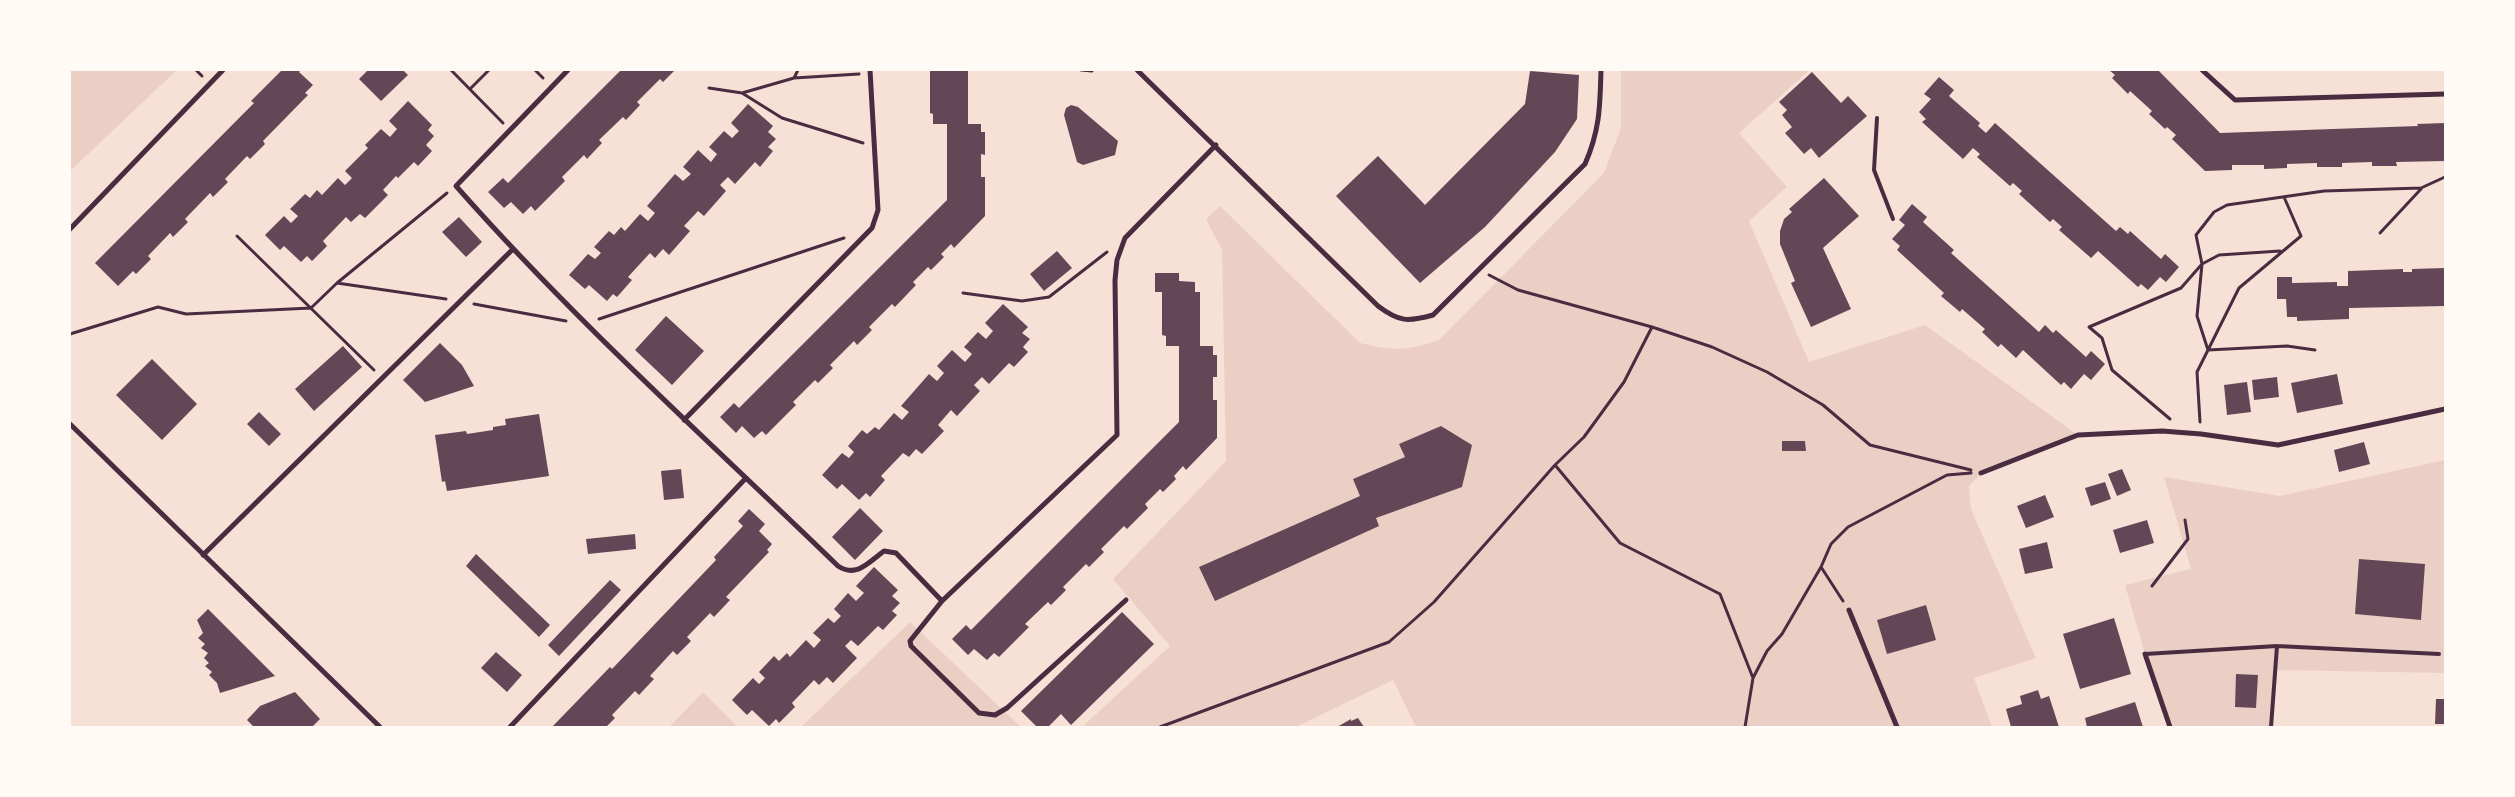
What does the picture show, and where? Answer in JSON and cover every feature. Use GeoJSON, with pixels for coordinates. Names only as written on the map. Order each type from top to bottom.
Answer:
{"type":"FeatureCollection","features":[{"type":"Feature","properties":{"kind":"street"},"geometry":{"type":"LineString","coordinates":[[70,229],[223,70]]}},
{"type":"Feature","properties":{"kind":"street"},"geometry":{"type":"LineString","coordinates":[[568,70],[456,186],[512,250],[585,324],[838,566],[846,572],[857,571],[884,552],[896,553],[942,601]]}},
{"type":"Feature","properties":{"kind":"street"},"geometry":{"type":"LineString","coordinates":[[1137,70],[1216,145],[1371,299],[1392,316],[1412,321],[1433,315],[1585,164],[1594,143],[1600,119],[1601,70]]}},
{"type":"Feature","properties":{"kind":"street"},"geometry":{"type":"LineString","coordinates":[[2202,70],[2235,100],[2445,94]]}},
{"type":"Feature","properties":{"kind":"street"},"geometry":{"type":"LineString","coordinates":[[684,420],[872,228],[878,210],[870,71]]}},
{"type":"Feature","properties":{"kind":"street"},"geometry":{"type":"LineString","coordinates":[[1126,600],[1007,708],[996,715],[979,713],[911,646],[910,641],[914,634],[942,601],[1118,435],[1115,280],[1117,260],[1125,238],[1216,145]]}},
{"type":"Feature","properties":{"kind":"street"},"geometry":{"type":"LineString","coordinates":[[203,555],[383,380],[512,250]]}},
{"type":"Feature","properties":{"kind":"street"},"geometry":{"type":"LineString","coordinates":[[1982,473],[2078,435],[2162,431],[2201,434],[2278,445],[2445,409]]}},
{"type":"Feature","properties":{"kind":"street"},"geometry":{"type":"LineString","coordinates":[[70,424],[380,727]]}},
{"type":"Feature","properties":{"kind":"street"},"geometry":{"type":"LineString","coordinates":[[510,727],[746,478]]}},
{"type":"Feature","properties":{"kind":"street"},"geometry":{"type":"LineString","coordinates":[[1849,610],[1897,727]]}},
{"type":"Feature","properties":{"kind":"street"},"geometry":{"type":"LineString","coordinates":[[2145,654],[2170,727]]}},
{"type":"Feature","properties":{"kind":"lane"},"geometry":{"type":"LineString","coordinates":[[1877,118],[1874,170],[1893,219]]}},
{"type":"Feature","properties":{"kind":"lane"},"geometry":{"type":"LineString","coordinates":[[2145,654],[2278,646],[2439,654]]}},
{"type":"Feature","properties":{"kind":"lane"},"geometry":{"type":"LineString","coordinates":[[2271,727],[2278,646]]}},
{"type":"Feature","properties":{"kind":"path"},"geometry":{"type":"LineString","coordinates":[[451,70],[509,130]]}},
{"type":"Feature","properties":{"kind":"path"},"geometry":{"type":"LineString","coordinates":[[470,89],[489,70]]}},
{"type":"Feature","properties":{"kind":"path"},"geometry":{"type":"LineString","coordinates":[[794,78],[798,70]]}},
{"type":"Feature","properties":{"kind":"path"},"geometry":{"type":"LineString","coordinates":[[1082,70],[1092,71]]}},
{"type":"Feature","properties":{"kind":"path"},"geometry":{"type":"LineString","coordinates":[[742,93],[794,78],[870,71]]}},
{"type":"Feature","properties":{"kind":"path"},"geometry":{"type":"LineString","coordinates":[[709,88],[742,93],[782,118],[874,146]]}},
{"type":"Feature","properties":{"kind":"path"},"geometry":{"type":"LineString","coordinates":[[2380,233],[2421,188],[2445,176]]}},
{"type":"Feature","properties":{"kind":"path"},"geometry":{"type":"LineString","coordinates":[[70,334],[158,307],[186,314],[311,308],[337,283],[456,186]]}},
{"type":"Feature","properties":{"kind":"path"},"geometry":{"type":"LineString","coordinates":[[2208,350],[2197,316],[2202,264],[2196,235],[2214,212],[2227,205],[2324,190],[2421,188]]}},
{"type":"Feature","properties":{"kind":"path"},"geometry":{"type":"LineString","coordinates":[[2201,434],[2197,372],[2239,288],[2280,251],[2301,236],[2284,197]]}},
{"type":"Feature","properties":{"kind":"path"},"geometry":{"type":"LineString","coordinates":[[337,283],[585,324],[872,228]]}},
{"type":"Feature","properties":{"kind":"path"},"geometry":{"type":"LineString","coordinates":[[238,236],[383,380]]}},
{"type":"Feature","properties":{"kind":"path"},"geometry":{"type":"LineString","coordinates":[[963,293],[1022,301],[1049,296],[1125,238]]}},
{"type":"Feature","properties":{"kind":"path"},"geometry":{"type":"LineString","coordinates":[[2176,422],[2167,418],[2112,370],[2102,338],[2089,327],[2181,288],[2202,264],[2218,255],[2280,251]]}},
{"type":"Feature","properties":{"kind":"path"},"geometry":{"type":"LineString","coordinates":[[1480,270],[1518,290],[1652,327],[1712,347],[1767,372],[1823,405],[1870,445],[1982,473]]}},
{"type":"Feature","properties":{"kind":"path"},"geometry":{"type":"LineString","coordinates":[[1160,727],[1389,642],[1434,602],[1555,465],[1584,437],[1624,382],[1652,327]]}},
{"type":"Feature","properties":{"kind":"path"},"geometry":{"type":"LineString","coordinates":[[2208,350],[2287,346],[2315,350]]}},
{"type":"Feature","properties":{"kind":"path"},"geometry":{"type":"LineString","coordinates":[[1555,465],[1620,543],[1720,594],[1753,678]]}},
{"type":"Feature","properties":{"kind":"path"},"geometry":{"type":"LineString","coordinates":[[1745,727],[1753,678],[1767,651],[1782,634],[1821,567],[1831,544],[1848,527],[1947,475],[1982,473]]}},
{"type":"Feature","properties":{"kind":"path"},"geometry":{"type":"LineString","coordinates":[[2152,586],[2188,539],[2185,520]]}},
{"type":"Feature","properties":{"kind":"path"},"geometry":{"type":"LineString","coordinates":[[1821,567],[1849,610]]}},
{"type":"Feature","properties":{"kind":"shaded area"},"geometry":{"type":"Polygon","coordinates":[[[70,70],[177,70],[70,171],[70,70]]]}},
{"type":"Feature","properties":{"kind":"shaded area"},"geometry":{"type":"Polygon","coordinates":[[[1621,70],[1810,70],[1739,133],[1787,187],[1749,221],[1809,362],[1925,325],[2078,435],[1982,473],[1969,486],[1971,509],[2036,658],[1974,678],[1992,727],[1416,727],[1393,680],[1296,727],[1082,727],[1170,646],[1113,579],[1226,461],[1222,250],[1206,219],[1220,206],[1360,343],[1400,349],[1439,340],[1604,173],[1621,128],[1621,70]]]}},
{"type":"Feature","properties":{"kind":"shaded area"},"geometry":{"type":"Polygon","coordinates":[[[2445,460],[2445,673],[2275,670],[2271,727],[2170,727],[2145,654],[2125,585],[2191,569],[2164,477],[2280,496],[2445,460]]]}},
{"type":"Feature","properties":{"kind":"shaded area"},"geometry":{"type":"Polygon","coordinates":[[[910,622],[1021,727],[801,727],[910,622]]]}},
{"type":"Feature","properties":{"kind":"shaded area"},"geometry":{"type":"Polygon","coordinates":[[[703,692],[738,727],[669,727],[703,692]]]}},
{"type":"Feature","properties":{"kind":"building"},"geometry":{"type":"Polygon","coordinates":[[[282,70],[301,70],[299,72],[313,85],[305,93],[308,95],[263,141],[265,144],[250,159],[247,156],[225,179],[228,182],[213,197],[210,193],[185,219],[188,222],[173,237],[170,233],[148,256],[151,259],[136,274],[133,271],[118,286],[95,263],[254,103],[251,101],[282,70]]]}},
{"type":"Feature","properties":{"kind":"building"},"geometry":{"type":"Polygon","coordinates":[[[368,70],[403,70],[408,75],[381,101],[359,79],[368,70]]]}},
{"type":"Feature","properties":{"kind":"building"},"geometry":{"type":"Polygon","coordinates":[[[621,70],[675,70],[663,82],[660,79],[637,102],[640,105],[626,120],[623,117],[599,140],[602,143],[587,159],[584,155],[562,177],[565,181],[535,211],[531,206],[523,214],[511,202],[504,208],[488,192],[503,178],[508,183],[621,70]]]}},
{"type":"Feature","properties":{"kind":"building"},"geometry":{"type":"Polygon","coordinates":[[[930,70],[968,70],[968,124],[981,124],[981,132],[985,132],[985,155],[981,154],[981,177],[985,177],[985,216],[954,248],[951,244],[941,254],[944,257],[931,270],[928,267],[913,282],[916,285],[895,307],[892,304],[869,327],[872,330],[857,345],[854,341],[830,365],[833,368],[818,383],[815,380],[793,402],[796,405],[766,435],[762,431],[754,438],[742,426],[736,433],[720,417],[734,403],[739,408],[947,200],[947,124],[933,124],[933,114],[930,113],[930,70]]]}},
{"type":"Feature","properties":{"kind":"building"},"geometry":{"type":"Polygon","coordinates":[[[2109,70],[2158,70],[2220,133],[2418,126],[2417,124],[2445,123],[2445,161],[2396,162],[2397,166],[2372,166],[2372,162],[2342,163],[2342,167],[2317,167],[2317,163],[2287,164],[2287,168],[2264,169],[2264,165],[2232,165],[2232,170],[2205,171],[2172,139],[2176,135],[2167,127],[2165,129],[2149,114],[2152,111],[2130,91],[2128,94],[2112,78],[2115,75],[2109,70]]]}},
{"type":"Feature","properties":{"kind":"building"},"geometry":{"type":"Polygon","coordinates":[[[1530,71],[1579,75],[1577,119],[1555,152],[1485,227],[1420,283],[1336,196],[1378,156],[1425,205],[1525,104],[1530,71]]]}},
{"type":"Feature","properties":{"kind":"building"},"geometry":{"type":"Polygon","coordinates":[[[1812,72],[1841,103],[1848,96],[1867,116],[1819,158],[1811,148],[1804,154],[1785,133],[1792,127],[1782,115],[1787,110],[1779,102],[1812,72]]]}},
{"type":"Feature","properties":{"kind":"building"},"geometry":{"type":"Polygon","coordinates":[[[1939,77],[1954,90],[1949,96],[1980,123],[1978,126],[1986,133],[1995,123],[2116,231],[2120,227],[2128,234],[2130,231],[2161,259],[2165,254],[2179,267],[2166,282],[2160,277],[2148,290],[2141,284],[2138,287],[2098,251],[2091,258],[2059,230],[2062,227],[2053,219],[2050,222],[2019,194],[2022,191],[2013,183],[2010,186],[1977,157],[1980,154],[1973,148],[1963,159],[1922,122],[1926,119],[1919,112],[1931,99],[1924,94],[1939,77]]]}},
{"type":"Feature","properties":{"kind":"building"},"geometry":{"type":"Polygon","coordinates":[[[408,101],[432,125],[428,130],[434,136],[426,145],[432,151],[418,166],[414,162],[398,178],[396,176],[383,190],[388,195],[365,218],[360,214],[351,222],[346,217],[323,241],[327,246],[312,261],[307,256],[301,262],[284,246],[280,250],[265,235],[284,216],[291,223],[298,216],[290,209],[305,194],[310,198],[317,190],[322,195],[338,178],[345,185],[352,178],[345,171],[368,148],[365,145],[381,129],[390,137],[397,129],[389,121],[408,101]]]}},
{"type":"Feature","properties":{"kind":"building"},"geometry":{"type":"Polygon","coordinates":[[[748,104],[773,126],[768,132],[776,139],[768,147],[773,151],[760,167],[755,162],[735,184],[728,177],[720,185],[726,191],[704,216],[698,211],[684,226],[690,231],[669,255],[663,249],[655,258],[650,253],[628,277],[632,280],[617,297],[613,294],[607,301],[589,285],[585,289],[569,275],[588,254],[595,259],[601,253],[594,247],[609,231],[614,235],[621,227],[625,231],[640,214],[648,221],[655,213],[647,206],[675,174],[683,181],[691,174],[683,167],[698,150],[711,162],[717,154],[709,147],[724,131],[732,138],[739,131],[731,123],[748,104]]]}},
{"type":"Feature","properties":{"kind":"building"},"geometry":{"type":"Polygon","coordinates":[[[1071,105],[1078,107],[1118,141],[1115,155],[1083,165],[1077,162],[1064,115],[1066,108],[1071,105]]]}},
{"type":"Feature","properties":{"kind":"building"},"geometry":{"type":"Polygon","coordinates":[[[1824,178],[1859,216],[1823,248],[1851,309],[1811,327],[1791,283],[1795,281],[1780,244],[1780,231],[1784,219],[1792,212],[1789,209],[1824,178]]]}},
{"type":"Feature","properties":{"kind":"building"},"geometry":{"type":"Polygon","coordinates":[[[1912,204],[1927,217],[1923,222],[1954,250],[1951,253],[2039,332],[2045,325],[2053,333],[2056,330],[2086,357],[2091,351],[2105,364],[2091,380],[2084,374],[2071,389],[2064,382],[2061,385],[2023,350],[2016,358],[2001,344],[1998,347],[1982,332],[1985,329],[1962,309],[1960,312],[1941,296],[1944,293],[1897,250],[1900,246],[1892,239],[1905,225],[1899,220],[1912,204]]]}},
{"type":"Feature","properties":{"kind":"building"},"geometry":{"type":"Polygon","coordinates":[[[459,217],[482,242],[466,257],[442,232],[459,217]]]}},
{"type":"Feature","properties":{"kind":"building"},"geometry":{"type":"Polygon","coordinates":[[[1057,251],[1072,268],[1044,291],[1030,274],[1057,251]]]}},
{"type":"Feature","properties":{"kind":"building"},"geometry":{"type":"Polygon","coordinates":[[[2445,268],[2445,306],[2349,308],[2349,319],[2297,321],[2297,317],[2287,317],[2286,299],[2277,299],[2277,277],[2292,277],[2292,283],[2337,282],[2337,286],[2348,286],[2348,271],[2403,269],[2403,272],[2412,272],[2412,269],[2445,268]]]}},
{"type":"Feature","properties":{"kind":"building"},"geometry":{"type":"Polygon","coordinates":[[[1155,273],[1179,273],[1179,281],[1195,282],[1195,292],[1200,292],[1200,346],[1213,346],[1213,355],[1217,355],[1217,377],[1213,377],[1213,400],[1217,400],[1217,438],[1186,470],[1183,466],[1174,476],[1176,479],[1163,492],[1160,489],[1145,504],[1148,508],[1127,529],[1124,526],[1101,549],[1104,552],[1089,567],[1086,564],[1063,587],[1066,590],[1051,605],[1048,602],[1025,624],[1029,627],[999,657],[994,653],[987,660],[974,649],[968,655],[952,639],[966,625],[971,630],[1179,422],[1179,346],[1166,346],[1166,336],[1162,335],[1162,292],[1155,292],[1155,273]]]}},
{"type":"Feature","properties":{"kind":"building"},"geometry":{"type":"Polygon","coordinates":[[[1003,304],[1028,327],[1022,333],[1030,339],[1023,347],[1028,352],[1014,367],[1009,363],[989,384],[982,377],[974,385],[980,391],[957,416],[951,410],[938,425],[944,431],[922,454],[916,449],[909,457],[903,453],[881,476],[885,480],[870,497],[866,493],[859,500],[842,484],[837,489],[822,475],[842,453],[849,458],[854,452],[848,446],[862,430],[867,434],[875,427],[879,430],[894,413],[902,420],[909,412],[901,406],[929,374],[937,381],[944,373],[937,366],[952,350],[965,362],[972,354],[964,347],[978,332],[986,339],[993,331],[985,323],[1003,304]]]}},
{"type":"Feature","properties":{"kind":"building"},"geometry":{"type":"Polygon","coordinates":[[[666,316],[704,351],[672,385],[635,350],[666,316]]]}},
{"type":"Feature","properties":{"kind":"building"},"geometry":{"type":"Polygon","coordinates":[[[440,343],[462,365],[474,386],[425,402],[403,380],[440,343]]]}},
{"type":"Feature","properties":{"kind":"building"},"geometry":{"type":"Polygon","coordinates":[[[343,346],[362,367],[314,411],[295,389],[343,346]]]}},
{"type":"Feature","properties":{"kind":"building"},"geometry":{"type":"Polygon","coordinates":[[[152,359],[197,404],[162,440],[116,395],[152,359]]]}},
{"type":"Feature","properties":{"kind":"building"},"geometry":{"type":"Polygon","coordinates":[[[2337,374],[2343,404],[2297,413],[2291,383],[2337,374]]]}},
{"type":"Feature","properties":{"kind":"building"},"geometry":{"type":"Polygon","coordinates":[[[2277,377],[2279,397],[2254,400],[2252,380],[2277,377]]]}},
{"type":"Feature","properties":{"kind":"building"},"geometry":{"type":"Polygon","coordinates":[[[2247,382],[2251,412],[2227,415],[2224,385],[2247,382]]]}},
{"type":"Feature","properties":{"kind":"building"},"geometry":{"type":"Polygon","coordinates":[[[259,412],[281,434],[269,446],[247,424],[259,412]]]}},
{"type":"Feature","properties":{"kind":"building"},"geometry":{"type":"Polygon","coordinates":[[[539,414],[549,476],[447,491],[445,481],[442,482],[435,435],[466,431],[467,434],[493,430],[493,427],[506,425],[505,419],[539,414]]]}},
{"type":"Feature","properties":{"kind":"building"},"geometry":{"type":"Polygon","coordinates":[[[1441,426],[1472,445],[1462,487],[1376,518],[1379,526],[1215,601],[1199,567],[1360,496],[1353,479],[1405,457],[1399,444],[1441,426]]]}},
{"type":"Feature","properties":{"kind":"building"},"geometry":{"type":"Polygon","coordinates":[[[1782,441],[1805,441],[1806,451],[1782,451],[1782,441]]]}},
{"type":"Feature","properties":{"kind":"building"},"geometry":{"type":"Polygon","coordinates":[[[2364,442],[2370,464],[2339,472],[2334,450],[2364,442]]]}},
{"type":"Feature","properties":{"kind":"building"},"geometry":{"type":"Polygon","coordinates":[[[681,469],[684,498],[664,500],[661,471],[681,469]]]}},
{"type":"Feature","properties":{"kind":"building"},"geometry":{"type":"Polygon","coordinates":[[[2122,469],[2131,490],[2117,496],[2108,474],[2122,469]]]}},
{"type":"Feature","properties":{"kind":"building"},"geometry":{"type":"Polygon","coordinates":[[[2105,482],[2111,499],[2091,506],[2085,488],[2105,482]]]}},
{"type":"Feature","properties":{"kind":"building"},"geometry":{"type":"Polygon","coordinates":[[[2045,495],[2054,517],[2026,528],[2017,506],[2045,495]]]}},
{"type":"Feature","properties":{"kind":"building"},"geometry":{"type":"Polygon","coordinates":[[[860,508],[883,531],[855,560],[832,537],[860,508]]]}},
{"type":"Feature","properties":{"kind":"building"},"geometry":{"type":"Polygon","coordinates":[[[749,509],[765,524],[759,531],[772,544],[767,550],[769,552],[726,597],[730,600],[714,617],[710,613],[687,637],[691,641],[677,655],[673,651],[650,676],[654,679],[639,695],[635,691],[612,715],[615,718],[606,727],[552,727],[610,667],[612,669],[716,560],[714,557],[743,526],[738,521],[749,509]]]}},
{"type":"Feature","properties":{"kind":"building"},"geometry":{"type":"Polygon","coordinates":[[[2147,520],[2154,543],[2120,553],[2113,530],[2147,520]]]}},
{"type":"Feature","properties":{"kind":"building"},"geometry":{"type":"Polygon","coordinates":[[[635,534],[636,549],[588,554],[586,539],[635,534]]]}},
{"type":"Feature","properties":{"kind":"building"},"geometry":{"type":"Polygon","coordinates":[[[2047,542],[2053,568],[2025,574],[2019,549],[2047,542]]]}},
{"type":"Feature","properties":{"kind":"building"},"geometry":{"type":"Polygon","coordinates":[[[476,554],[550,625],[539,637],[466,566],[476,554]]]}},
{"type":"Feature","properties":{"kind":"building"},"geometry":{"type":"Polygon","coordinates":[[[2359,559],[2425,564],[2421,620],[2355,614],[2359,559]]]}},
{"type":"Feature","properties":{"kind":"building"},"geometry":{"type":"Polygon","coordinates":[[[874,567],[898,590],[892,596],[900,603],[892,611],[897,615],[883,630],[878,626],[858,646],[851,640],[845,646],[857,658],[833,683],[827,677],[819,685],[814,680],[792,703],[795,707],[779,723],[776,719],[769,726],[752,710],[747,715],[732,700],[753,678],[759,684],[765,678],[759,672],[774,656],[779,661],[787,653],[790,657],[806,640],[814,648],[821,640],[813,633],[828,618],[834,623],[841,616],[834,609],[848,593],[856,601],[864,593],[856,586],[874,567]]]}},
{"type":"Feature","properties":{"kind":"building"},"geometry":{"type":"Polygon","coordinates":[[[610,580],[621,590],[559,656],[548,645],[610,580]]]}},
{"type":"Feature","properties":{"kind":"building"},"geometry":{"type":"Polygon","coordinates":[[[1926,605],[1936,640],[1887,654],[1877,620],[1926,605]]]}},
{"type":"Feature","properties":{"kind":"building"},"geometry":{"type":"Polygon","coordinates":[[[208,609],[275,676],[220,693],[217,683],[209,675],[212,672],[205,666],[209,663],[204,658],[208,653],[201,648],[205,644],[198,638],[203,633],[197,620],[208,609]]]}},
{"type":"Feature","properties":{"kind":"building"},"geometry":{"type":"Polygon","coordinates":[[[1122,612],[1154,644],[1071,725],[1061,714],[1048,727],[1037,727],[1021,711],[1122,612]]]}},
{"type":"Feature","properties":{"kind":"building"},"geometry":{"type":"Polygon","coordinates":[[[2114,618],[2131,674],[2080,689],[2063,634],[2114,618]]]}},
{"type":"Feature","properties":{"kind":"building"},"geometry":{"type":"Polygon","coordinates":[[[496,652],[522,675],[507,692],[481,668],[496,652]]]}},
{"type":"Feature","properties":{"kind":"building"},"geometry":{"type":"Polygon","coordinates":[[[2236,674],[2258,675],[2256,708],[2235,707],[2236,674]]]}},
{"type":"Feature","properties":{"kind":"building"},"geometry":{"type":"Polygon","coordinates":[[[2038,690],[2041,699],[2049,696],[2059,727],[2011,727],[2006,709],[2022,704],[2020,696],[2038,690]]]}},
{"type":"Feature","properties":{"kind":"building"},"geometry":{"type":"Polygon","coordinates":[[[295,692],[320,719],[312,727],[254,727],[247,720],[260,706],[295,692]]]}},
{"type":"Feature","properties":{"kind":"building"},"geometry":{"type":"Polygon","coordinates":[[[2436,699],[2445,699],[2445,724],[2435,724],[2436,699]]]}},
{"type":"Feature","properties":{"kind":"building"},"geometry":{"type":"Polygon","coordinates":[[[2135,702],[2143,727],[2087,727],[2085,718],[2135,702]]]}},
{"type":"Feature","properties":{"kind":"building"},"geometry":{"type":"Polygon","coordinates":[[[1358,718],[1364,727],[1337,727],[1351,719],[1351,721],[1358,718]]]}}]}
